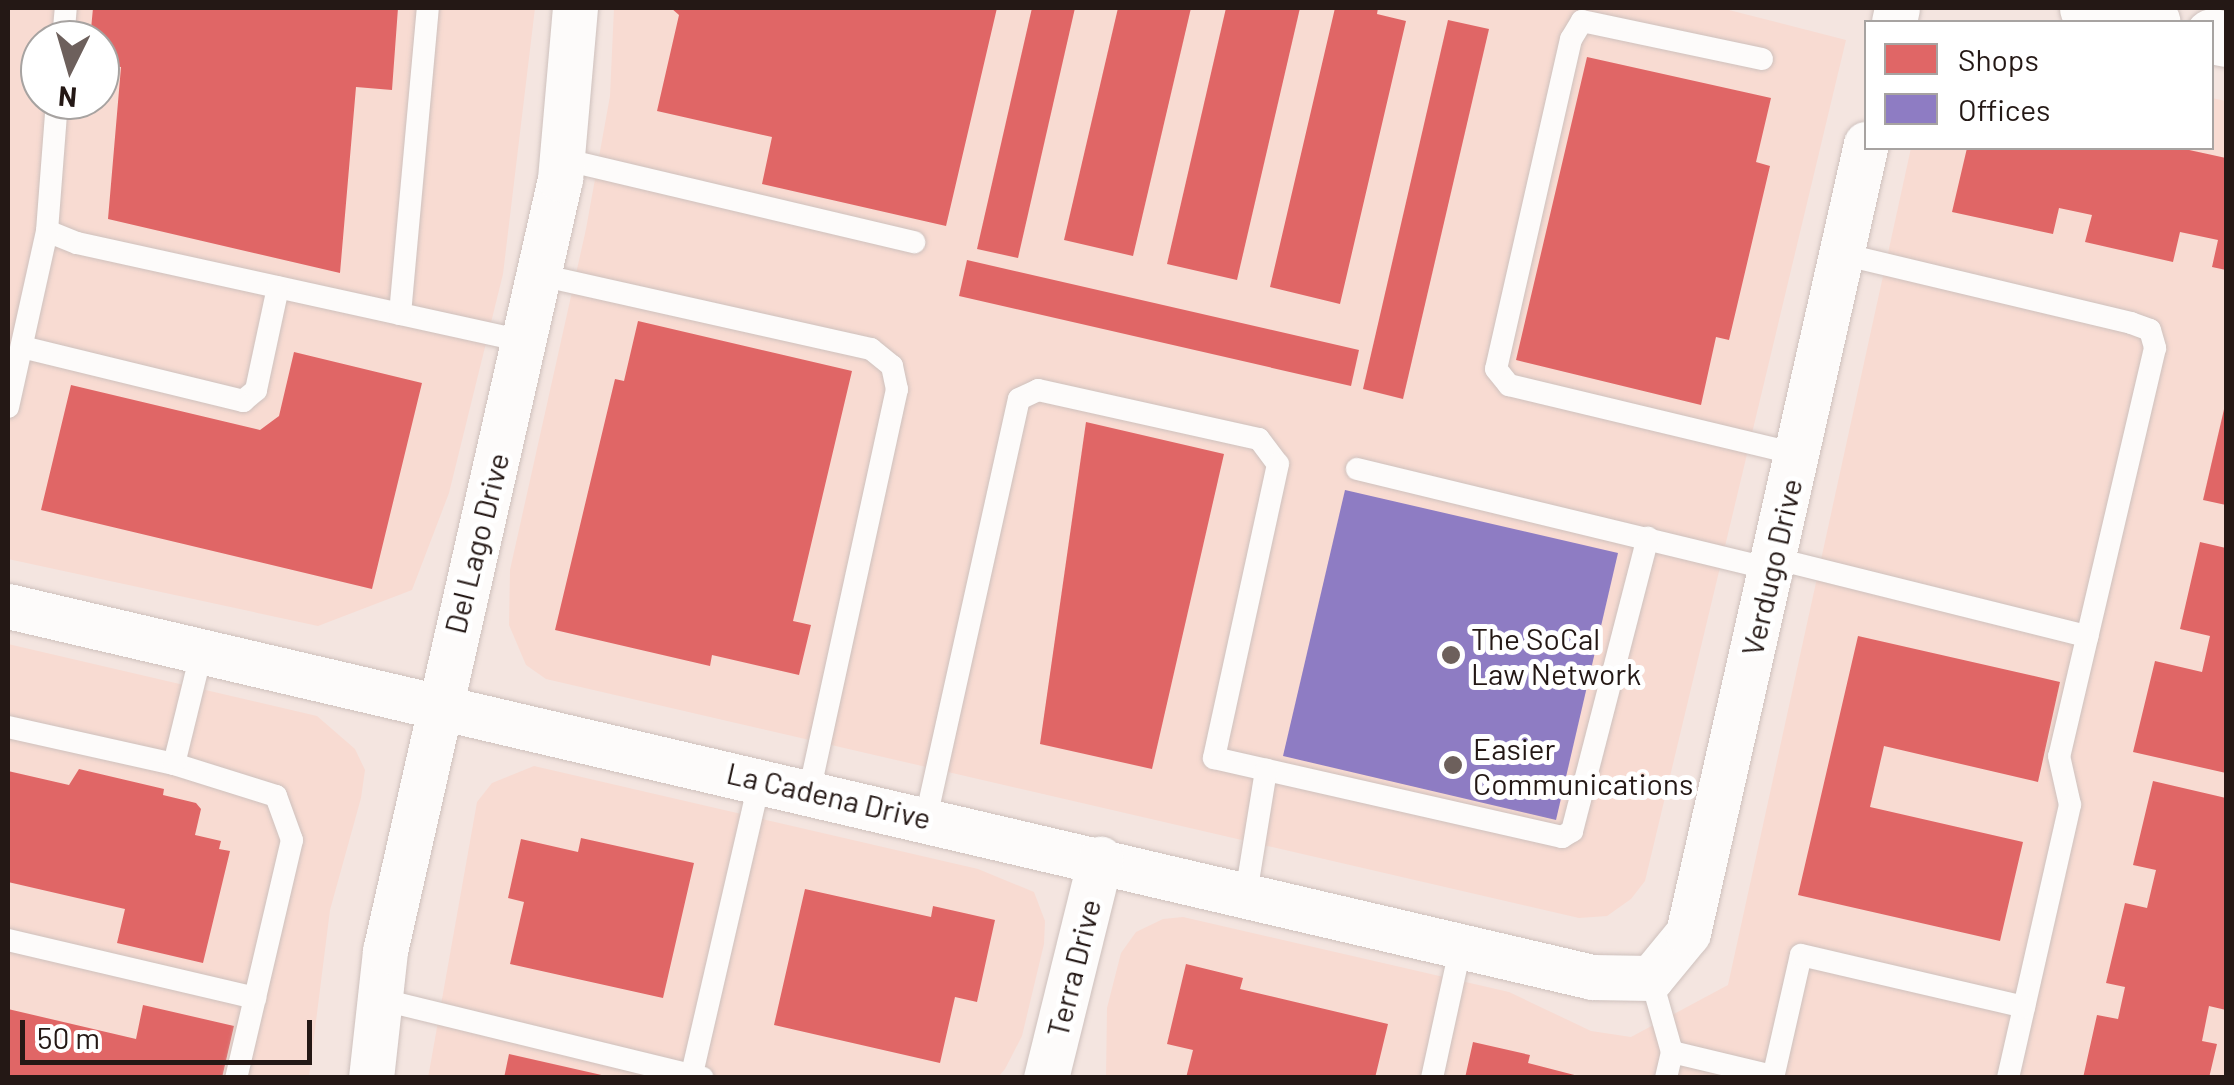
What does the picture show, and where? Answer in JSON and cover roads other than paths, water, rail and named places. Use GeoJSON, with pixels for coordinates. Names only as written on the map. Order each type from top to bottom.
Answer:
{"type":"FeatureCollection","features":[{"type":"Feature","properties":{"kind":"street","name":"Del Lago Drive"},"geometry":{"type":"LineString","coordinates":[[372,1078],[380,999],[437,703],[540,275],[562,159],[575,8]]}},
{"type":"Feature","properties":{"kind":"street"},"geometry":{"type":"LineString","coordinates":[[2088,8],[2144,20]]}},
{"type":"Feature","properties":{"kind":"street","name":"Verdugo Drive"},"geometry":{"type":"LineString","coordinates":[[1652,978],[1688,933],[1865,150]]}},
{"type":"Feature","properties":{"kind":"street","name":"La Cadena Drive"},"geometry":{"type":"LineString","coordinates":[[8,606],[437,703],[1592,977],[1652,978]]}},
{"type":"Feature","properties":{"kind":"street","name":"Terra Drive"},"geometry":{"type":"LineString","coordinates":[[1046,1078],[1100,859]]}},
{"type":"Feature","properties":{"kind":"lane"},"geometry":{"type":"LineString","coordinates":[[400,314],[428,8]]}},
{"type":"Feature","properties":{"kind":"lane"},"geometry":{"type":"LineString","coordinates":[[1762,59],[1582,21],[1572,38],[1496,369],[1509,385],[1796,454]]}},
{"type":"Feature","properties":{"kind":"lane"},"geometry":{"type":"LineString","coordinates":[[8,407],[47,231],[55,120]]}},
{"type":"Feature","properties":{"kind":"lane"},"geometry":{"type":"LineString","coordinates":[[562,159],[914,242]]}},
{"type":"Feature","properties":{"kind":"lane"},"geometry":{"type":"LineString","coordinates":[[47,231],[524,341]]}},
{"type":"Feature","properties":{"kind":"lane"},"geometry":{"type":"LineString","coordinates":[[1842,254],[2150,330],[2155,348],[2059,756],[2070,805],[2008,1078]]}},
{"type":"Feature","properties":{"kind":"lane"},"geometry":{"type":"LineString","coordinates":[[540,275],[871,349],[892,366],[897,389],[810,791]]}},
{"type":"Feature","properties":{"kind":"lane"},"geometry":{"type":"LineString","coordinates":[[22,347],[244,401],[256,390],[278,287]]}},
{"type":"Feature","properties":{"kind":"lane"},"geometry":{"type":"LineString","coordinates":[[926,818],[1019,399],[1038,390],[1258,439],[1278,464],[1214,758],[1562,838],[1572,830],[1648,538]]}},
{"type":"Feature","properties":{"kind":"lane"},"geometry":{"type":"LineString","coordinates":[[1357,469],[2087,636]]}},
{"type":"Feature","properties":{"kind":"lane"},"geometry":{"type":"LineString","coordinates":[[174,764],[202,650]]}},
{"type":"Feature","properties":{"kind":"lane"},"geometry":{"type":"LineString","coordinates":[[8,727],[174,764],[276,796],[292,840],[236,1078]]}},
{"type":"Feature","properties":{"kind":"lane"},"geometry":{"type":"LineString","coordinates":[[1246,894],[1266,770]]}},
{"type":"Feature","properties":{"kind":"lane"},"geometry":{"type":"LineString","coordinates":[[380,999],[695,1076],[760,779]]}},
{"type":"Feature","properties":{"kind":"lane"},"geometry":{"type":"LineString","coordinates":[[8,940],[255,998]]}},
{"type":"Feature","properties":{"kind":"lane"},"geometry":{"type":"LineString","coordinates":[[1432,1078],[1461,946]]}},
{"type":"Feature","properties":{"kind":"lane"},"geometry":{"type":"LineString","coordinates":[[1672,1052],[1773,1077],[1800,955],[2024,1007]]}},
{"type":"Feature","properties":{"kind":"lane"},"geometry":{"type":"LineString","coordinates":[[1652,978],[1672,1052],[1666,1078]]}},
{"type":"Feature","properties":{"kind":"place","name":"The SoCal Law Network"},"geometry":{"type":"Point","coordinates":[1451,655]}},
{"type":"Feature","properties":{"kind":"place","name":"Easier Communications"},"geometry":{"type":"Point","coordinates":[1453,765]}}]}
